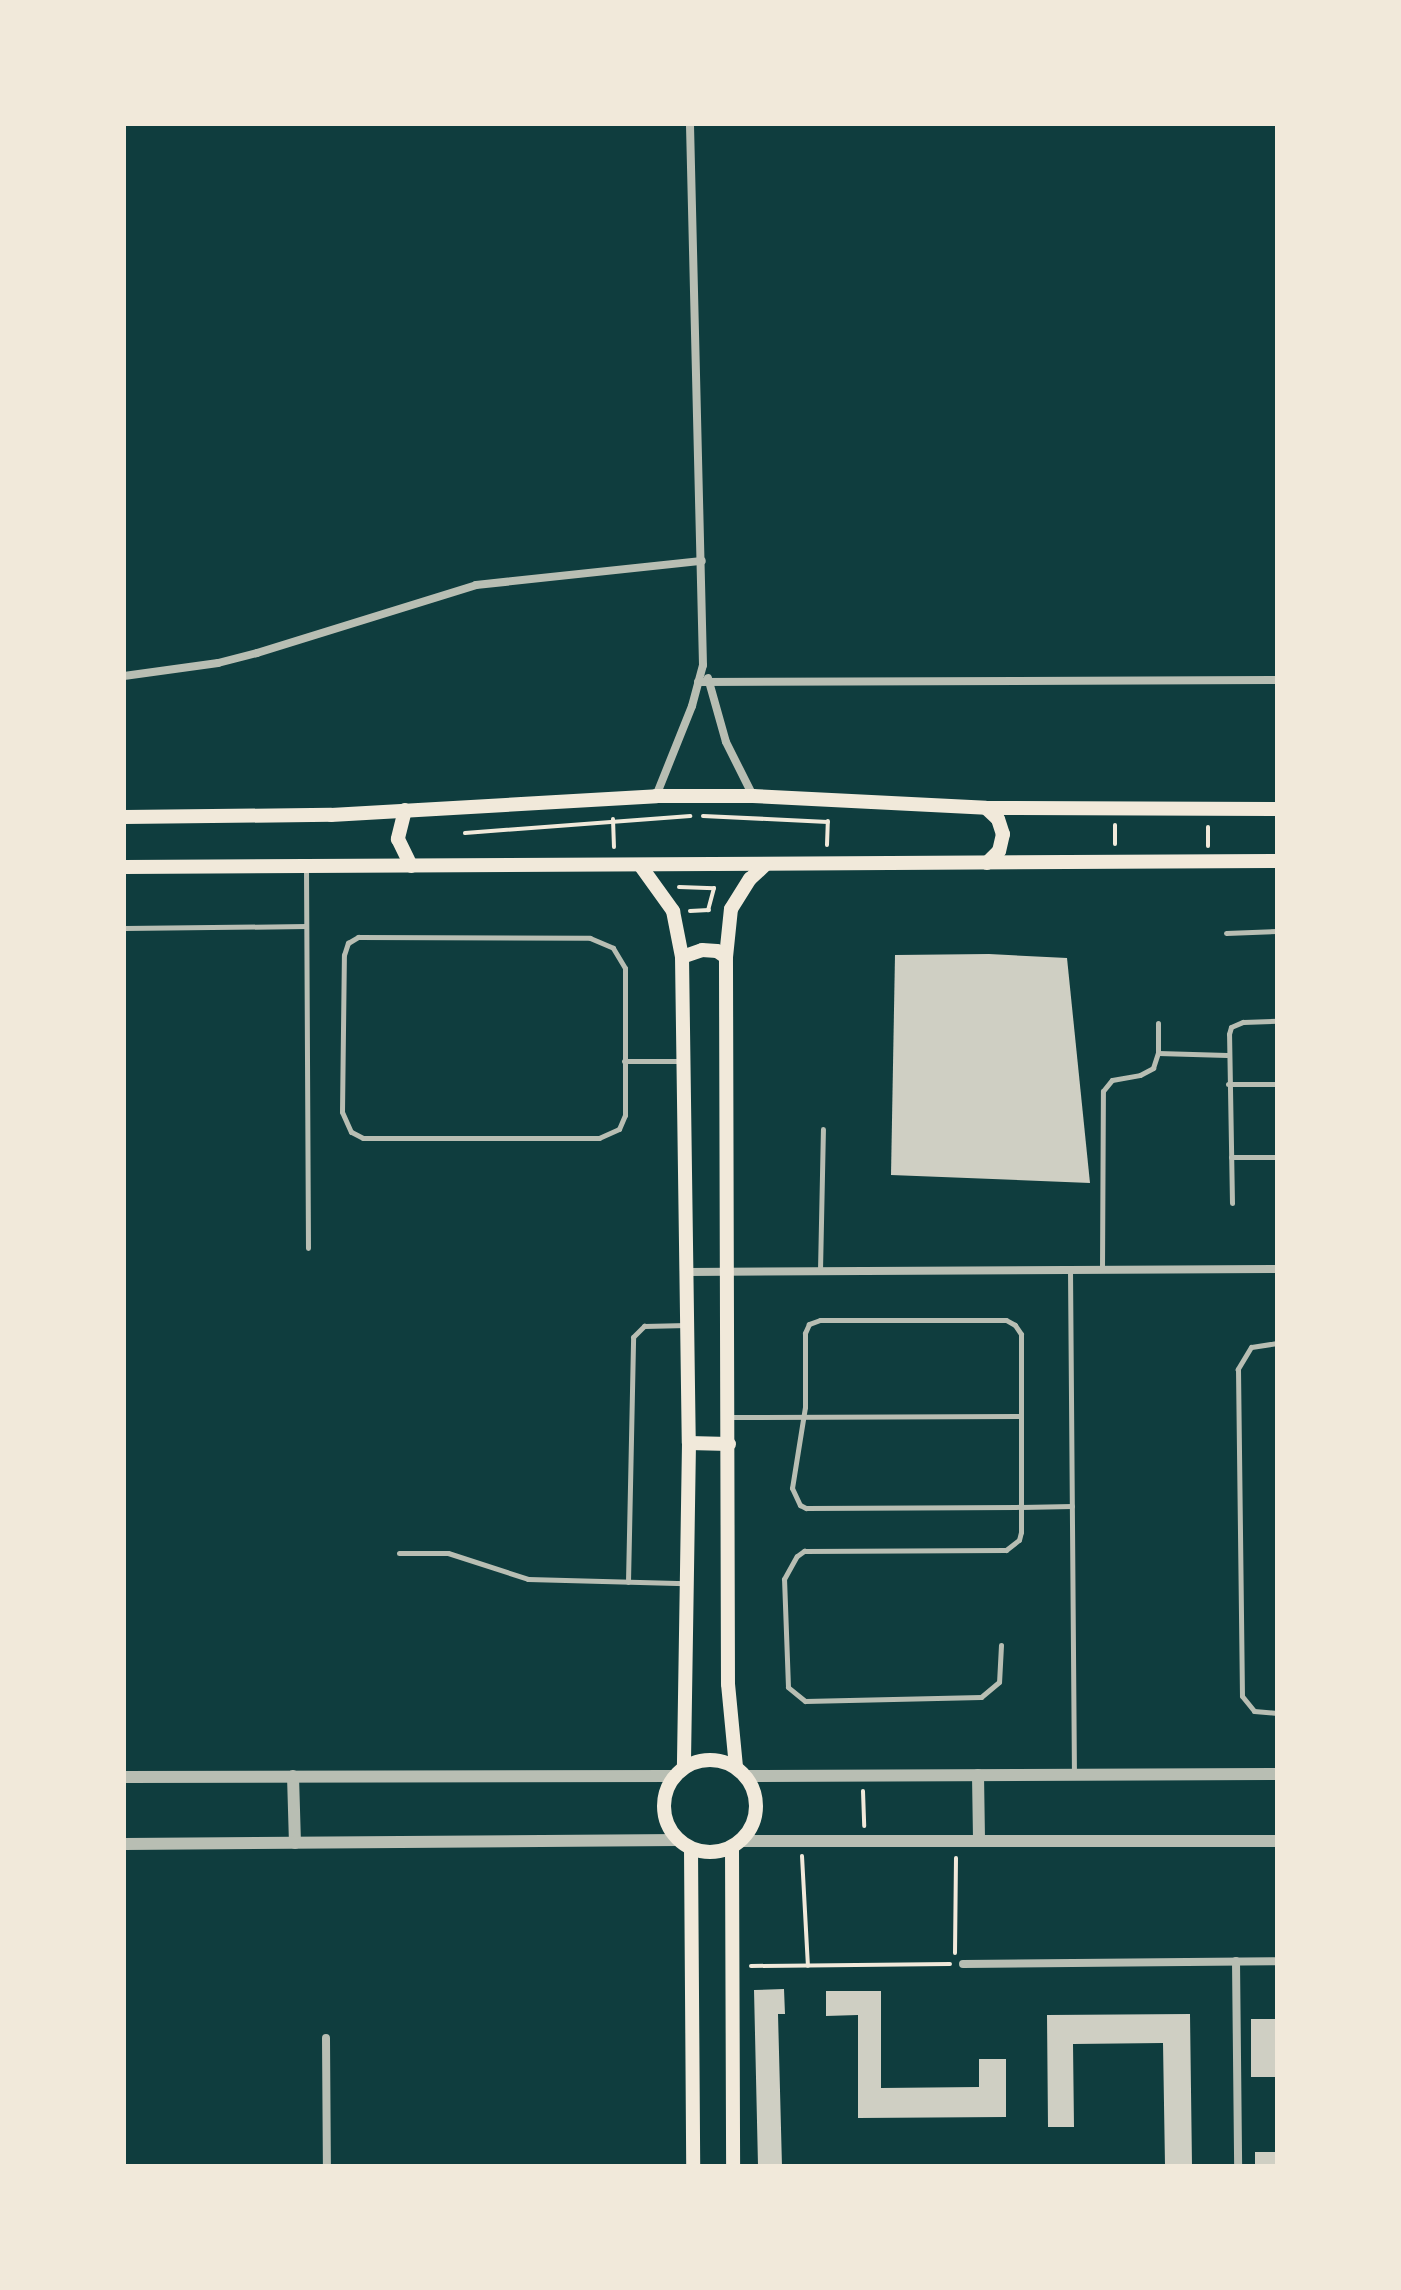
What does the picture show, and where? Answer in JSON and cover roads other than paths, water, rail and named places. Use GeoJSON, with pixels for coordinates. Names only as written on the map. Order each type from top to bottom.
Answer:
{"type":"FeatureCollection","features":[{"type":"Feature","properties":{"kind":"main road"},"geometry":{"type":"LineString","coordinates":[[124,817],[331,815],[656,796],[753,796],[986,808],[1277,809]]}},
{"type":"Feature","properties":{"kind":"main road"},"geometry":{"type":"LineString","coordinates":[[986,808],[998,819],[1003,834],[999,851],[987,863]]}},
{"type":"Feature","properties":{"kind":"main road"},"geometry":{"type":"LineString","coordinates":[[405,810],[398,839],[411,866]]}},
{"type":"Feature","properties":{"kind":"main road"},"geometry":{"type":"LineString","coordinates":[[124,867],[1277,861]]}},
{"type":"Feature","properties":{"kind":"main road"},"geometry":{"type":"LineString","coordinates":[[741,1772],[728,1684],[726,957],[731,909],[750,879],[766,864]]}},
{"type":"Feature","properties":{"kind":"main road"},"geometry":{"type":"LineString","coordinates":[[640,865],[680,911],[685,1061],[689,1443],[680,1772]]}},
{"type":"Feature","properties":{"kind":"main road"},"geometry":{"type":"LineString","coordinates":[[682,957],[692,951],[708,950],[726,957]]}},
{"type":"Feature","properties":{"kind":"main road"},"geometry":{"type":"LineString","coordinates":[[689,1443],[729,1444]]}},
{"type":"Feature","properties":{"kind":"main road"},"geometry":{"type":"LineString","coordinates":[[733,2166],[733,1966],[737,1844],[756,1816],[753,1788],[741,1772],[719,1760],[701,1761],[680,1772],[666,1791],[663,1809],[668,1826],[684,1844],[711,1853],[737,1844]]}},
{"type":"Feature","properties":{"kind":"main road"},"geometry":{"type":"LineString","coordinates":[[684,1844],[693,2166]]}},
{"type":"Feature","properties":{"kind":"street"},"geometry":{"type":"LineString","coordinates":[[656,796],[703,665],[690,124]]}},
{"type":"Feature","properties":{"kind":"street"},"geometry":{"type":"LineString","coordinates":[[124,676],[218,663],[257,653],[476,585],[702,561]]}},
{"type":"Feature","properties":{"kind":"street"},"geometry":{"type":"LineString","coordinates":[[703,665],[726,742],[753,796]]}},
{"type":"Feature","properties":{"kind":"street"},"geometry":{"type":"LineString","coordinates":[[698,682],[1277,680]]}},
{"type":"Feature","properties":{"kind":"street"},"geometry":{"type":"LineString","coordinates":[[687,1272],[1277,1269]]}},
{"type":"Feature","properties":{"kind":"street"},"geometry":{"type":"LineString","coordinates":[[124,1777],[680,1772]]}},
{"type":"Feature","properties":{"kind":"street"},"geometry":{"type":"LineString","coordinates":[[741,1772],[863,1775],[1277,1774]]}},
{"type":"Feature","properties":{"kind":"street"},"geometry":{"type":"LineString","coordinates":[[978,1775],[979,1841]]}},
{"type":"Feature","properties":{"kind":"street"},"geometry":{"type":"LineString","coordinates":[[293,1776],[295,1843]]}},
{"type":"Feature","properties":{"kind":"street"},"geometry":{"type":"LineString","coordinates":[[737,1844],[801,1841],[1277,1841]]}},
{"type":"Feature","properties":{"kind":"street"},"geometry":{"type":"LineString","coordinates":[[124,1844],[684,1844]]}},
{"type":"Feature","properties":{"kind":"street"},"geometry":{"type":"LineString","coordinates":[[1236,1961],[1238,2166]]}},
{"type":"Feature","properties":{"kind":"street"},"geometry":{"type":"LineString","coordinates":[[963,1964],[1277,1961]]}},
{"type":"Feature","properties":{"kind":"street"},"geometry":{"type":"LineString","coordinates":[[326,2038],[327,2166]]}},
{"type":"Feature","properties":{"kind":"lane"},"geometry":{"type":"LineString","coordinates":[[306,867],[308,1248]]}},
{"type":"Feature","properties":{"kind":"lane"},"geometry":{"type":"LineString","coordinates":[[124,928],[306,926]]}},
{"type":"Feature","properties":{"kind":"lane"},"geometry":{"type":"LineString","coordinates":[[1226,933],[1277,931]]}},
{"type":"Feature","properties":{"kind":"lane"},"geometry":{"type":"LineString","coordinates":[[358,937],[598,940],[613,948],[625,968],[624,1061],[625,1115],[619,1129],[606,1137],[357,1136],[347,1127],[342,1112],[345,949],[358,937]]}},
{"type":"Feature","properties":{"kind":"lane"},"geometry":{"type":"LineString","coordinates":[[1232,1203],[1229,1034],[1236,1023],[1277,1021]]}},
{"type":"Feature","properties":{"kind":"lane"},"geometry":{"type":"LineString","coordinates":[[1102,1270],[1103,1091],[1118,1077],[1147,1072],[1158,1053],[1158,1023]]}},
{"type":"Feature","properties":{"kind":"lane"},"geometry":{"type":"LineString","coordinates":[[1158,1053],[1227,1055]]}},
{"type":"Feature","properties":{"kind":"lane"},"geometry":{"type":"LineString","coordinates":[[624,1061],[685,1061]]}},
{"type":"Feature","properties":{"kind":"lane"},"geometry":{"type":"LineString","coordinates":[[1228,1084],[1277,1084]]}},
{"type":"Feature","properties":{"kind":"lane"},"geometry":{"type":"LineString","coordinates":[[820,1271],[823,1129]]}},
{"type":"Feature","properties":{"kind":"lane"},"geometry":{"type":"LineString","coordinates":[[1231,1157],[1277,1157]]}},
{"type":"Feature","properties":{"kind":"lane"},"geometry":{"type":"LineString","coordinates":[[1070,1270],[1074,1775]]}},
{"type":"Feature","properties":{"kind":"lane"},"geometry":{"type":"LineString","coordinates":[[1001,1645],[999,1682],[981,1697],[805,1701],[794,1694],[785,1678],[784,1579],[790,1562],[804,1551],[1006,1550],[1019,1540],[1021,1532],[1021,1507],[1021,1416],[1021,1334],[1011,1322],[820,1320],[809,1324],[805,1333],[803,1417],[792,1488],[795,1501],[806,1508],[1021,1507],[1072,1506]]}},
{"type":"Feature","properties":{"kind":"lane"},"geometry":{"type":"LineString","coordinates":[[628,1582],[633,1337],[644,1326],[688,1325]]}},
{"type":"Feature","properties":{"kind":"lane"},"geometry":{"type":"LineString","coordinates":[[1277,1343],[1259,1344],[1245,1353],[1238,1369],[1238,1385],[1242,1696],[1254,1711],[1277,1713]]}},
{"type":"Feature","properties":{"kind":"lane"},"geometry":{"type":"LineString","coordinates":[[729,1417],[1021,1416]]}},
{"type":"Feature","properties":{"kind":"lane"},"geometry":{"type":"LineString","coordinates":[[399,1553],[448,1553],[528,1579],[687,1583]]}}]}
